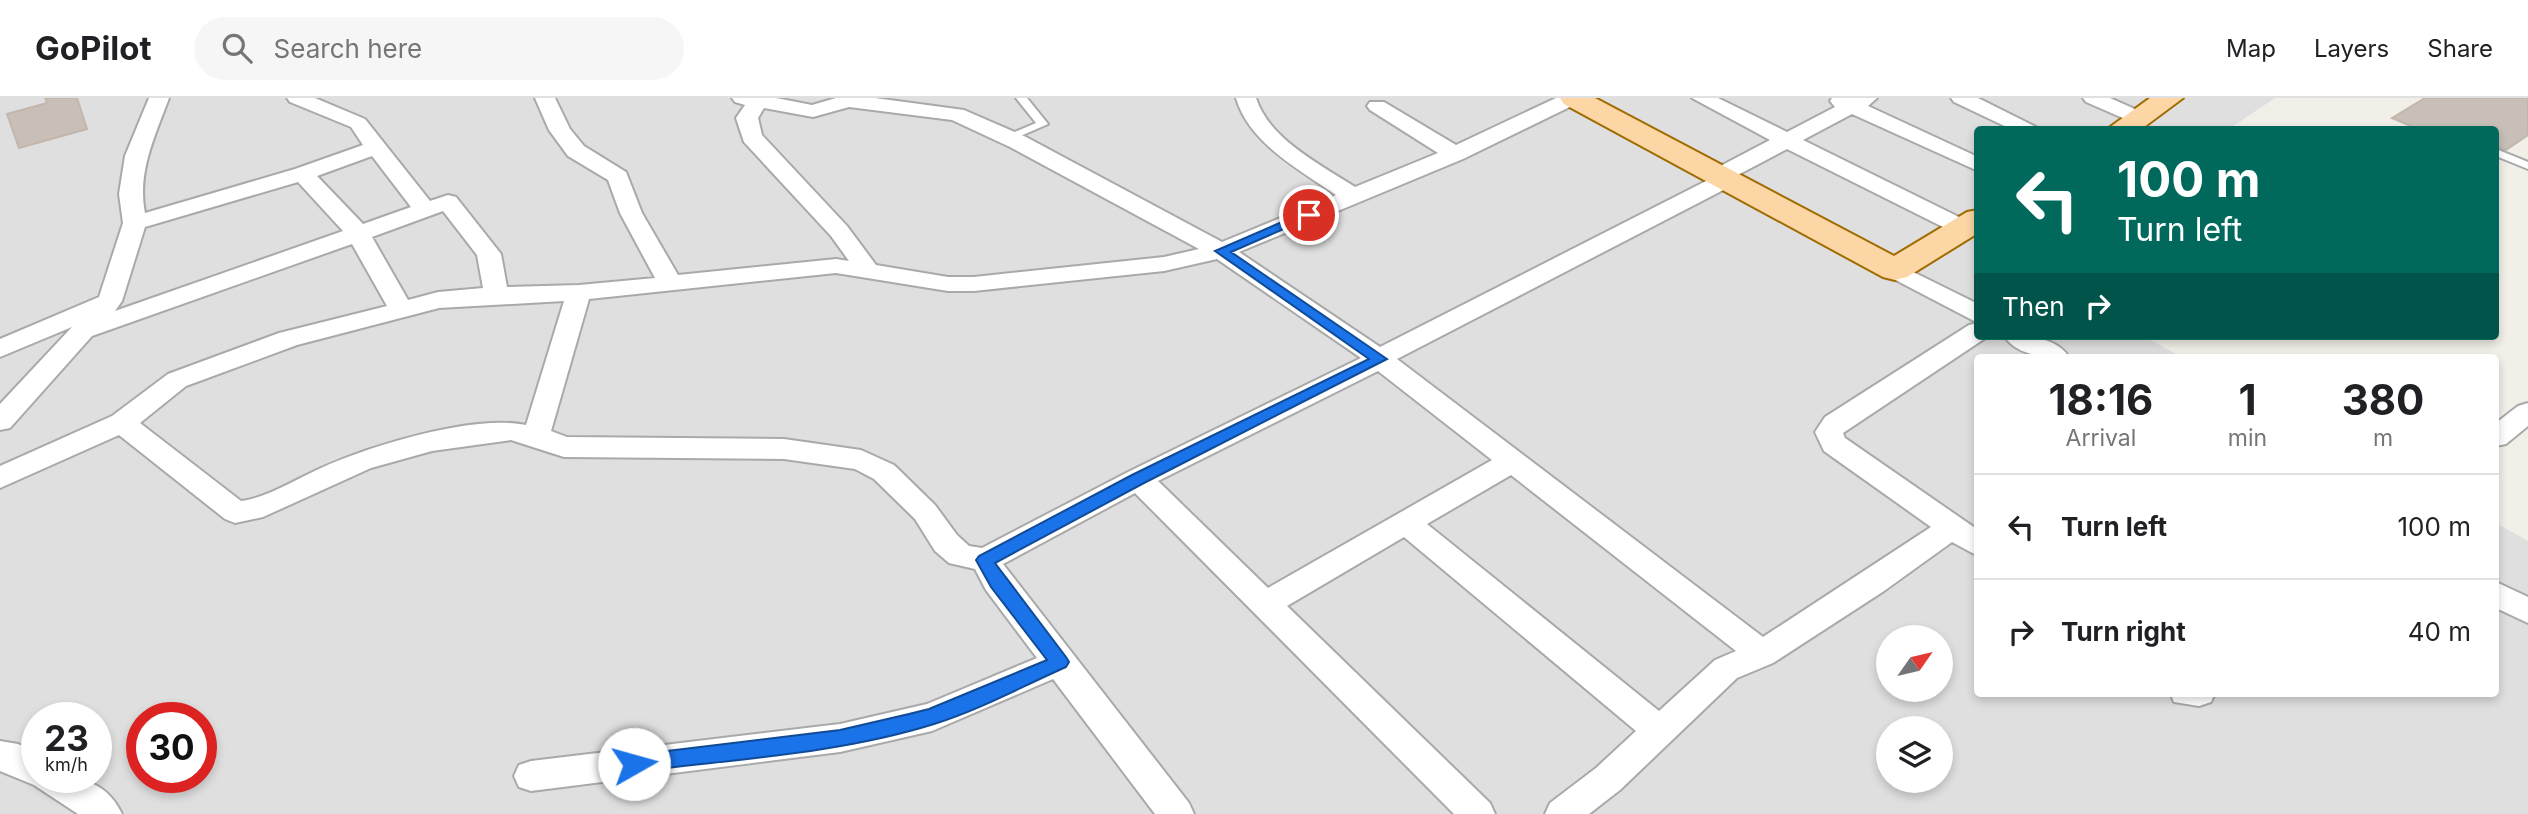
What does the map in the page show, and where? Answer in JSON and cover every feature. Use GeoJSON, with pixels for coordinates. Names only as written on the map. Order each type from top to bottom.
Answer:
{"type":"FeatureCollection","features":[{"type":"Feature","properties":{"kind":"main road"},"geometry":{"type":"LineString","coordinates":[[1573,98],[1895,270],[1970,223]]}},
{"type":"Feature","properties":{"kind":"main road"},"geometry":{"type":"LineString","coordinates":[[2130,124],[2169,98]]}},
{"type":"Feature","properties":{"kind":"street"},"geometry":{"type":"LineString","coordinates":[[0,421],[88,329],[110,301],[135,223],[130,194],[136,156],[159,98]]}},
{"type":"Feature","properties":{"kind":"street"},"geometry":{"type":"LineString","coordinates":[[297,98],[358,123],[424,209]]}},
{"type":"Feature","properties":{"kind":"street"},"geometry":{"type":"LineString","coordinates":[[545,98],[560,130],[576,151],[618,177],[631,213],[670,283]]}},
{"type":"Feature","properties":{"kind":"street"},"geometry":{"type":"LineString","coordinates":[[1246,98],[1248,110],[1270,135],[1353,196]]}},
{"type":"Feature","properties":{"kind":"street"},"geometry":{"type":"LineString","coordinates":[[0,478],[122,423],[177,380],[288,339],[438,300],[496,295],[579,293],[836,266],[866,268],[948,284],[974,284],[1164,264],[1221,251],[1455,154],[1573,98]]}},
{"type":"Feature","properties":{"kind":"street"},"geometry":{"type":"LineString","coordinates":[[1702,98],[1970,223]]}},
{"type":"Feature","properties":{"kind":"street"},"geometry":{"type":"LineString","coordinates":[[1961,98],[2023,126]]}},
{"type":"Feature","properties":{"kind":"street"},"geometry":{"type":"LineString","coordinates":[[2092,98],[2130,124]]}},
{"type":"Feature","properties":{"kind":"street"},"geometry":{"type":"LineString","coordinates":[[866,268],[824,213],[752,137],[747,118],[750,100],[813,111],[848,101],[936,111],[957,114],[1019,134],[1056,162],[1221,251],[1380,359],[1762,654]]}},
{"type":"Feature","properties":{"kind":"street"},"geometry":{"type":"LineString","coordinates":[[122,423],[235,512],[253,510],[396,449],[483,433],[511,431],[536,436],[564,447],[784,449],[861,460],[884,472],[925,512],[946,543],[960,555],[985,560],[1138,479],[1380,359],[1414,337],[1485,304],[1722,178],[1850,101],[1974,163]]}},
{"type":"Feature","properties":{"kind":"street"},"geometry":{"type":"LineString","coordinates":[[1377,106],[1455,154]]}},
{"type":"Feature","properties":{"kind":"street"},"geometry":{"type":"LineString","coordinates":[[135,223],[303,174],[377,147]]}},
{"type":"Feature","properties":{"kind":"street"},"geometry":{"type":"LineString","coordinates":[[303,174],[357,232],[401,309]]}},
{"type":"Feature","properties":{"kind":"street"},"geometry":{"type":"LineString","coordinates":[[88,329],[357,232],[451,202],[489,254],[496,295]]}},
{"type":"Feature","properties":{"kind":"street"},"geometry":{"type":"LineString","coordinates":[[1895,270],[1974,313]]}},
{"type":"Feature","properties":{"kind":"street"},"geometry":{"type":"LineString","coordinates":[[536,436],[579,293]]}},
{"type":"Feature","properties":{"kind":"street"},"geometry":{"type":"LineString","coordinates":[[0,349],[110,301]]}},
{"type":"Feature","properties":{"kind":"street"},"geometry":{"type":"LineString","coordinates":[[1974,334],[1835,424],[1829,432],[1834,444],[1974,542]]}},
{"type":"Feature","properties":{"kind":"street"},"geometry":{"type":"LineString","coordinates":[[2024,340],[2050,354]]}},
{"type":"Feature","properties":{"kind":"street"},"geometry":{"type":"LineString","coordinates":[[2499,435],[2528,412]]}},
{"type":"Feature","properties":{"kind":"street"},"geometry":{"type":"LineString","coordinates":[[1264,605],[1408,524],[1512,461]]}},
{"type":"Feature","properties":{"kind":"street"},"geometry":{"type":"LineString","coordinates":[[1138,479],[1477,814]]}},
{"type":"Feature","properties":{"kind":"street"},"geometry":{"type":"LineString","coordinates":[[1408,524],[1660,731]]}},
{"type":"Feature","properties":{"kind":"street"},"geometry":{"type":"LineString","coordinates":[[1563,814],[1608,779],[1727,669],[1762,654],[1873,583],[1952,527]]}},
{"type":"Feature","properties":{"kind":"street"},"geometry":{"type":"LineString","coordinates":[[985,560],[997,582],[1175,814]]}},
{"type":"Feature","properties":{"kind":"street"},"geometry":{"type":"LineString","coordinates":[[2499,596],[2528,611]]}},
{"type":"Feature","properties":{"kind":"street"},"geometry":{"type":"LineString","coordinates":[[531,776],[840,738],[932,717],[1060,662]]}},
{"type":"Feature","properties":{"kind":"street"},"geometry":{"type":"LineString","coordinates":[[0,756],[21,761]]}},
{"type":"Feature","properties":{"kind":"street"},"geometry":{"type":"LineString","coordinates":[[78,793],[104,814]]}},
{"type":"Feature","properties":{"kind":"lane"},"geometry":{"type":"LineString","coordinates":[[1019,134],[1043,124],[1021,98]]}},
{"type":"Feature","properties":{"kind":"lane"},"geometry":{"type":"LineString","coordinates":[[2499,153],[2528,166]]}},
{"type":"Feature","properties":{"kind":"shaded area"},"geometry":{"type":"Polygon","coordinates":[[[0,98],[2275,98],[2233,126],[1974,126],[1974,340],[2150,340],[2176,354],[1974,354],[1974,697],[2499,697],[2499,525],[2528,541],[2528,814],[0,814],[0,98]]]}},
{"type":"Feature","properties":{"kind":"building"},"geometry":{"type":"Polygon","coordinates":[[[45,98],[77,98],[87,129],[19,148],[7,114],[47,103],[45,98]]]}},
{"type":"Feature","properties":{"kind":"building"},"geometry":{"type":"Polygon","coordinates":[[[2425,98],[2528,98],[2528,135],[2506,150],[2499,148],[2499,126],[2411,126],[2392,118],[2425,98]]]}},
{"type":"Feature","properties":{"kind":"route"},"geometry":{"type":"LineString","coordinates":[[634,764],[840,738],[932,717],[1060,662],[997,582],[985,560],[1016,541],[1271,414],[1317,388],[1380,359],[1221,251],[1309,215]]}}]}
